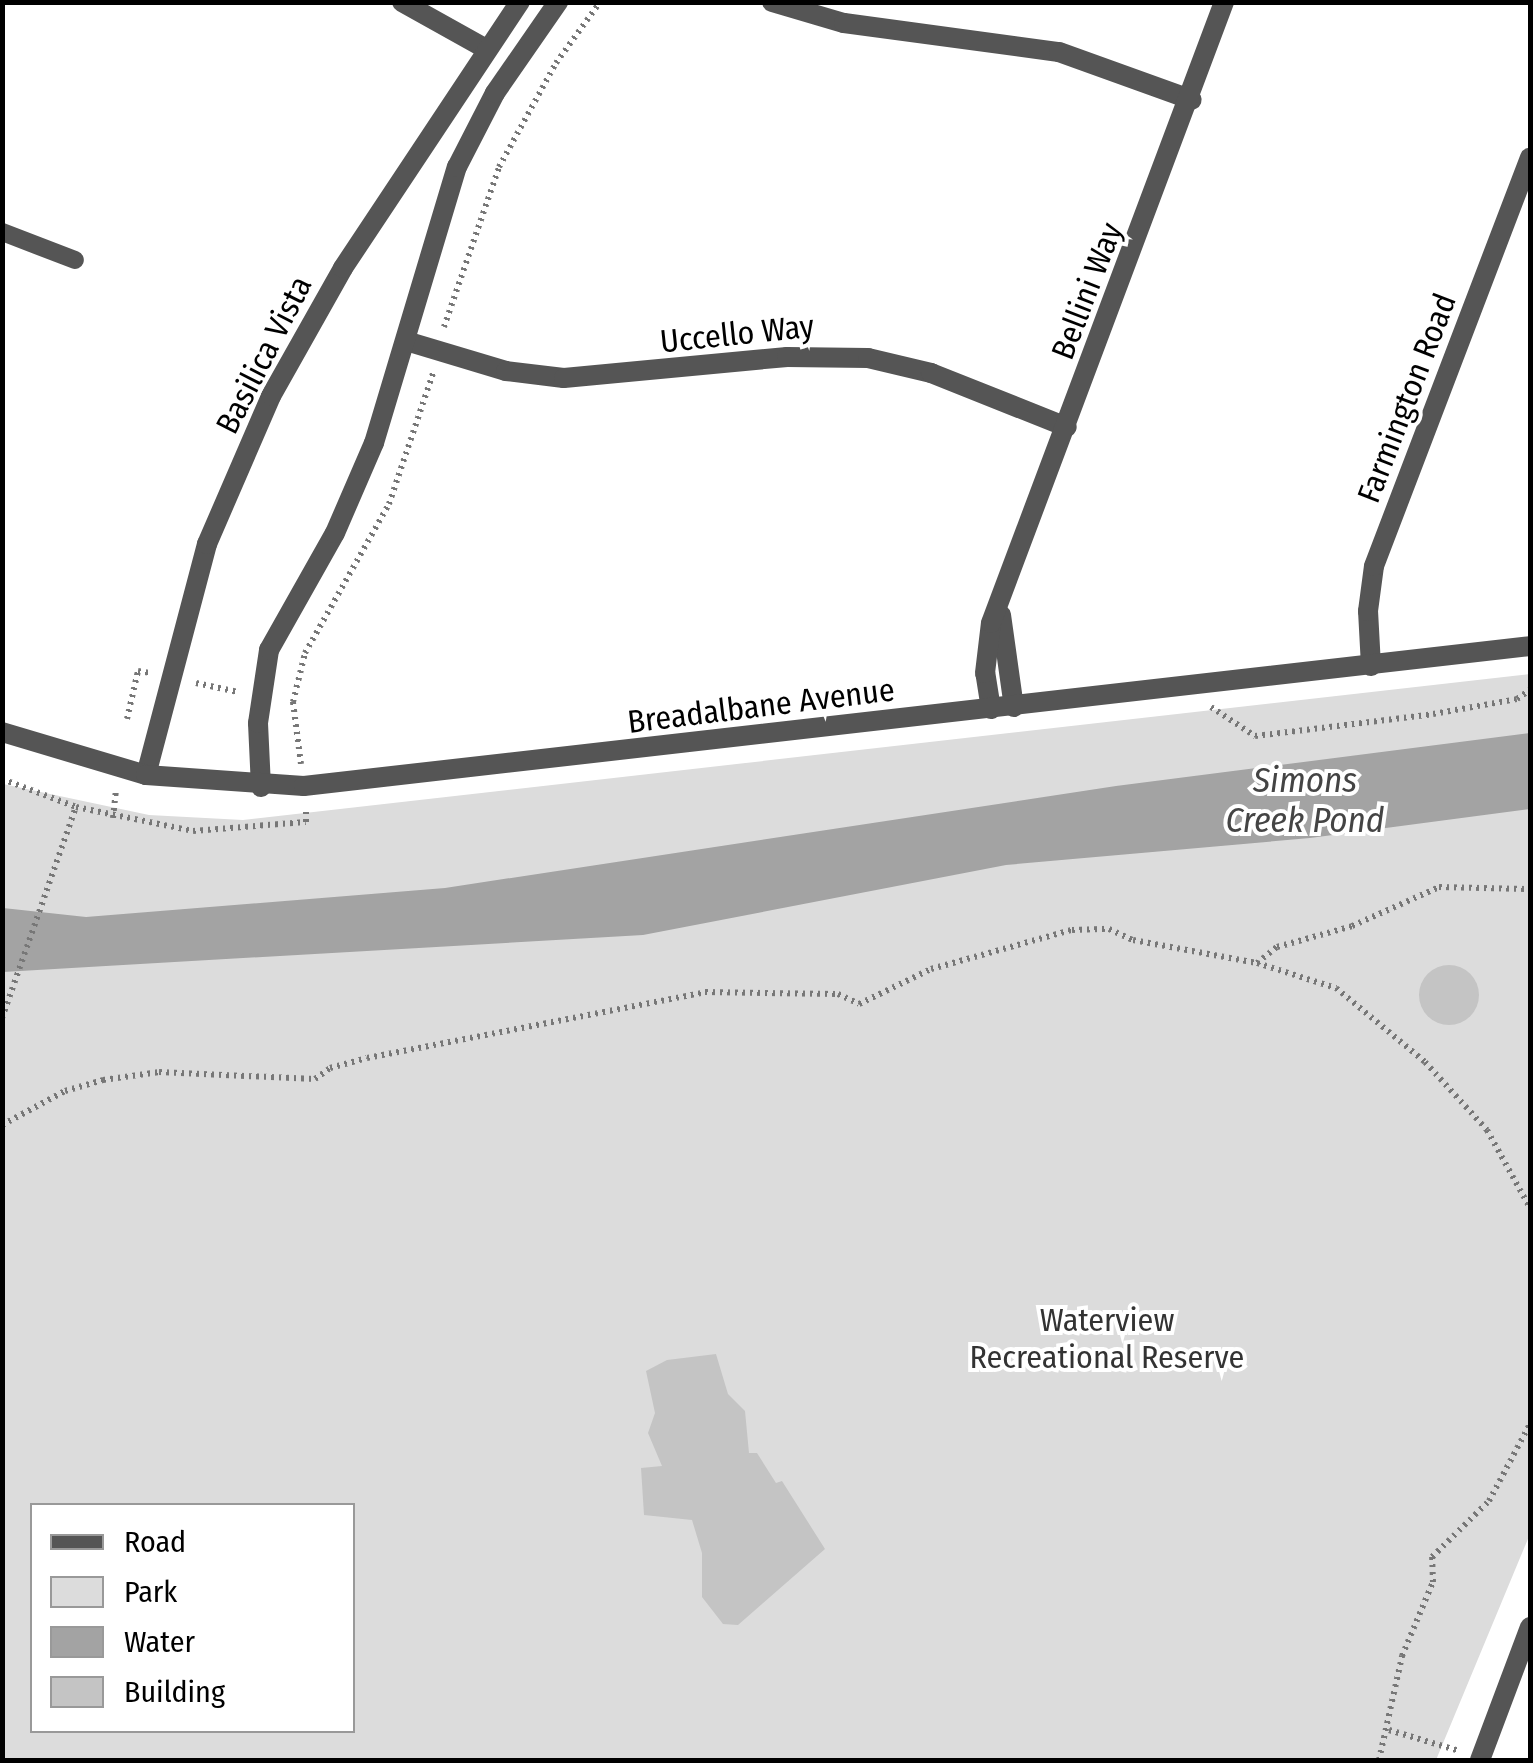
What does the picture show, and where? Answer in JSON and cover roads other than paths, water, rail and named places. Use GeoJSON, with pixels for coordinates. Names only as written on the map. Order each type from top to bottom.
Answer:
{"type":"FeatureCollection","features":[{"type":"Feature","properties":{"kind":"street"},"geometry":{"type":"LineString","coordinates":[[402,2],[486,49]]}},
{"type":"Feature","properties":{"kind":"street","name":"Basilica Vista"},"geometry":{"type":"LineString","coordinates":[[146,775],[207,544],[271,396],[343,268],[520,2]]}},
{"type":"Feature","properties":{"kind":"street"},"geometry":{"type":"LineString","coordinates":[[261,787],[258,724],[269,650],[335,533],[406,341],[458,167],[495,93],[558,2]]}},
{"type":"Feature","properties":{"kind":"street"},"geometry":{"type":"LineString","coordinates":[[772,2],[844,23],[1059,52],[1192,100]]}},
{"type":"Feature","properties":{"kind":"street","name":"Bellini Way"},"geometry":{"type":"LineString","coordinates":[[991,709],[986,645],[1000,598],[1192,100],[1224,2]]}},
{"type":"Feature","properties":{"kind":"street","name":"Farmington Road"},"geometry":{"type":"LineString","coordinates":[[1371,666],[1368,612],[1374,566],[1530,158]]}},
{"type":"Feature","properties":{"kind":"street","name":"Uccello Way"},"geometry":{"type":"LineString","coordinates":[[406,341],[564,378],[787,357],[868,358],[931,373],[1066,426]]}},
{"type":"Feature","properties":{"kind":"street","name":"Bellini Way"},"geometry":{"type":"LineString","coordinates":[[1000,598],[1014,707]]}},
{"type":"Feature","properties":{"kind":"street","name":"Breadalbane Avenue"},"geometry":{"type":"LineString","coordinates":[[2,732],[146,775],[261,787],[390,779],[1530,646]]}},
{"type":"Feature","properties":{"kind":"street"},"geometry":{"type":"LineString","coordinates":[[1481,1759],[1530,1627]]}},
{"type":"Feature","properties":{"kind":"lane"},"geometry":{"type":"LineString","coordinates":[[2,232],[74,260]]}},
{"type":"Feature","properties":{"kind":"water","name":"Simons Creek Pond"},"geometry":{"type":"Polygon","coordinates":[[[1530,733],[1530,809],[1310,838],[1006,865],[643,935],[3,972],[3,908],[86,917],[445,888],[1116,786],[1530,733]]]}},
{"type":"Feature","properties":{"kind":"park label","name":"Waterview Recreational Reserve"},"geometry":{"type":"Point","coordinates":[1107,1340]}}]}
